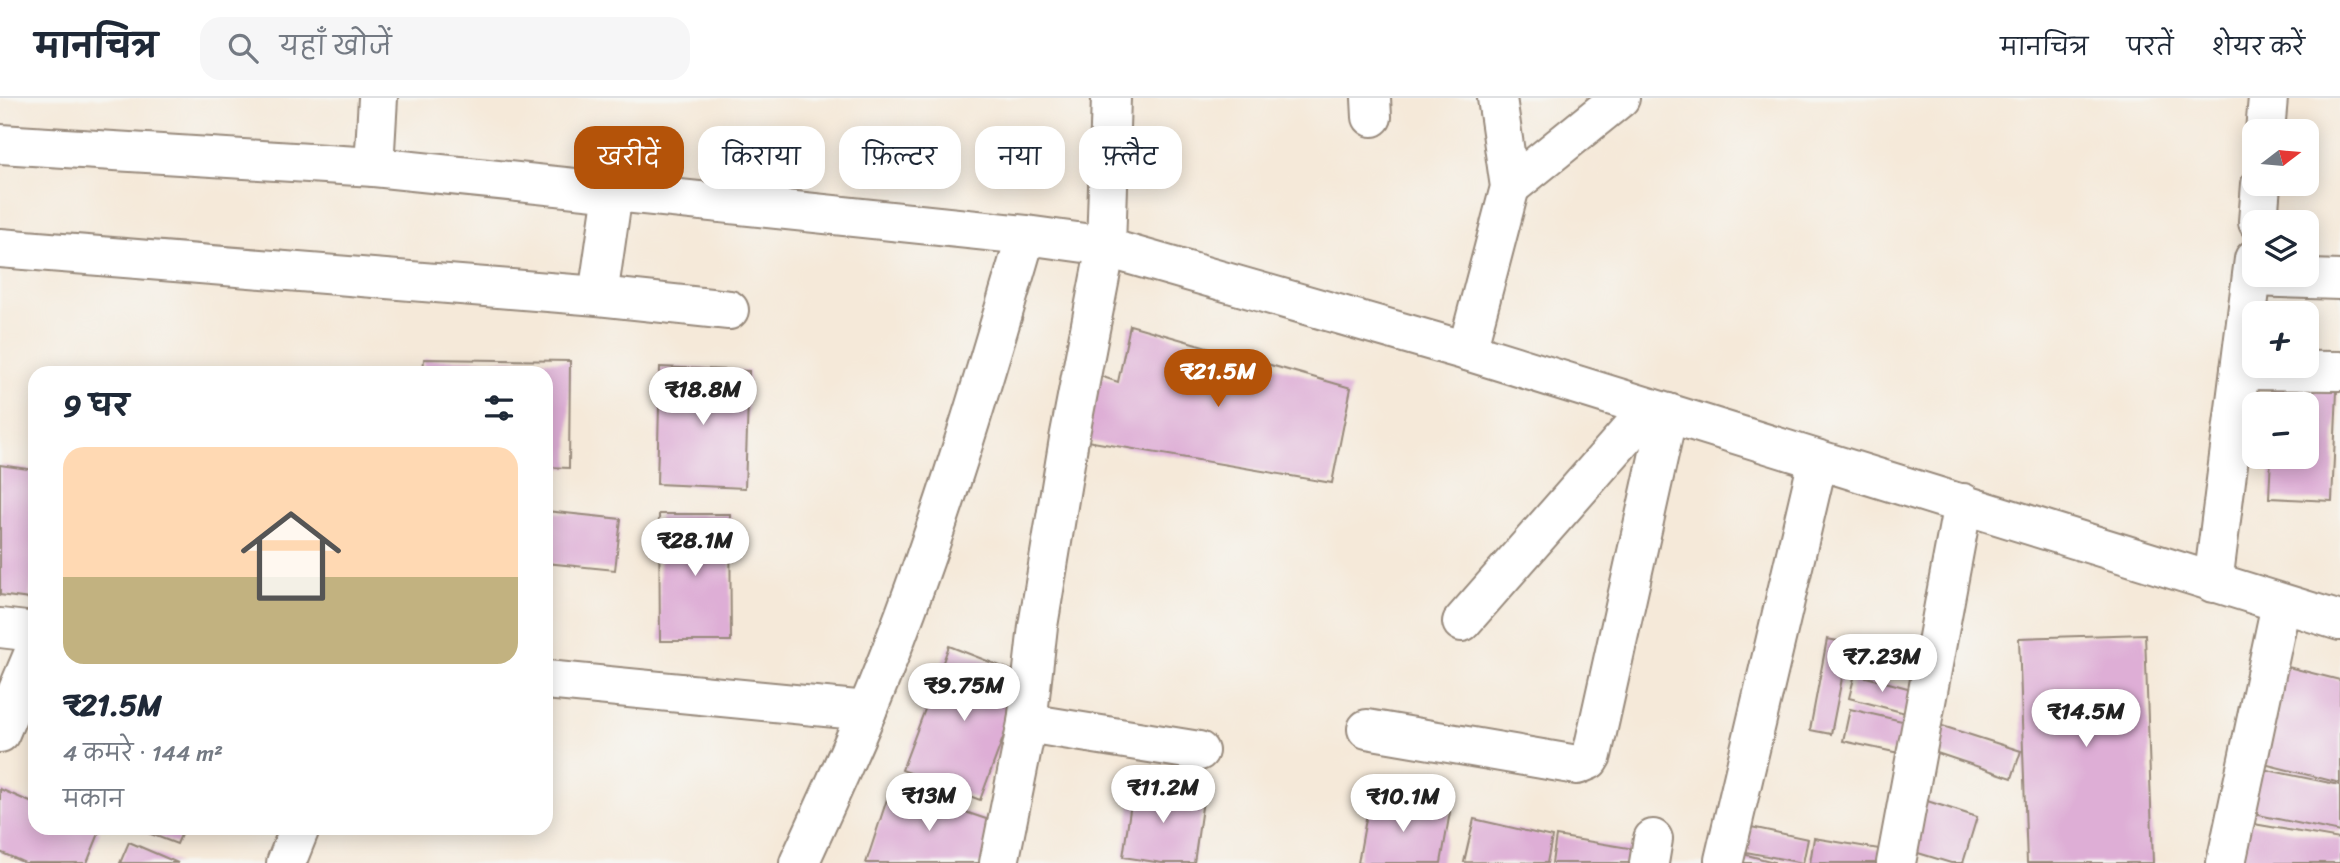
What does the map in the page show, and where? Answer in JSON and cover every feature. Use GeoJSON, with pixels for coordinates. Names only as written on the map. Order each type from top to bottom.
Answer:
{"type":"FeatureCollection","features":[{"type":"Feature","properties":{"kind":"street"},"geometry":{"type":"LineString","coordinates":[[374,167],[378,98]]}},
{"type":"Feature","properties":{"kind":"street"},"geometry":{"type":"LineString","coordinates":[[999,863],[1027,723],[1038,626],[1106,246],[1111,98]]}},
{"type":"Feature","properties":{"kind":"street"},"geometry":{"type":"LineString","coordinates":[[1466,351],[1510,187],[1497,98]]}},
{"type":"Feature","properties":{"kind":"street"},"geometry":{"type":"LineString","coordinates":[[1510,187],[1620,98]]}},
{"type":"Feature","properties":{"kind":"street"},"geometry":{"type":"LineString","coordinates":[[2266,119],[2268,98]]}},
{"type":"Feature","properties":{"kind":"street"},"geometry":{"type":"LineString","coordinates":[[0,144],[374,167],[1026,235],[1106,246],[1466,351],[2340,621]]}},
{"type":"Feature","properties":{"kind":"street"},"geometry":{"type":"LineString","coordinates":[[598,296],[613,192]]}},
{"type":"Feature","properties":{"kind":"street"},"geometry":{"type":"LineString","coordinates":[[799,863],[867,711],[914,587],[976,406],[1026,235]]}},
{"type":"Feature","properties":{"kind":"street"},"geometry":{"type":"LineString","coordinates":[[0,248],[598,296],[729,310]]}},
{"type":"Feature","properties":{"kind":"street"},"geometry":{"type":"LineString","coordinates":[[2319,276],[2340,279]]}},
{"type":"Feature","properties":{"kind":"street"},"geometry":{"type":"LineString","coordinates":[[2213,583],[2251,287]]}},
{"type":"Feature","properties":{"kind":"street"},"geometry":{"type":"LineString","coordinates":[[2240,370],[2340,371]]}},
{"type":"Feature","properties":{"kind":"street"},"geometry":{"type":"LineString","coordinates":[[1462,622],[1659,410]]}},
{"type":"Feature","properties":{"kind":"street"},"geometry":{"type":"LineString","coordinates":[[1367,729],[1577,765],[1589,760],[1659,410]]}},
{"type":"Feature","properties":{"kind":"street"},"geometry":{"type":"LineString","coordinates":[[1724,860],[1818,460]]}},
{"type":"Feature","properties":{"kind":"street"},"geometry":{"type":"LineString","coordinates":[[1896,863],[1963,503]]}},
{"type":"Feature","properties":{"kind":"street"},"geometry":{"type":"LineString","coordinates":[[2226,863],[2281,604]]}},
{"type":"Feature","properties":{"kind":"street"},"geometry":{"type":"LineString","coordinates":[[0,628],[28,631]]}},
{"type":"Feature","properties":{"kind":"street"},"geometry":{"type":"LineString","coordinates":[[0,733],[28,667]]}},
{"type":"Feature","properties":{"kind":"street"},"geometry":{"type":"LineString","coordinates":[[553,681],[867,711]]}},
{"type":"Feature","properties":{"kind":"street"},"geometry":{"type":"LineString","coordinates":[[1027,723],[1199,751]]}},
{"type":"Feature","properties":{"kind":"street"},"geometry":{"type":"LineString","coordinates":[[286,863],[297,835]]}},
{"type":"Feature","properties":{"kind":"building"},"geometry":{"type":"Polygon","coordinates":[[[1130,325],[1351,388],[1332,483],[1081,440],[1094,374],[1118,382],[1130,325]]]}},
{"type":"Feature","properties":{"kind":"building"},"geometry":{"type":"Polygon","coordinates":[[[424,359],[570,361],[569,468],[553,467],[553,366],[424,366],[424,359]]]}},
{"type":"Feature","properties":{"kind":"building"},"geometry":{"type":"Polygon","coordinates":[[[660,367],[749,371],[745,488],[657,484],[660,367]]]}},
{"type":"Feature","properties":{"kind":"building"},"geometry":{"type":"Polygon","coordinates":[[[2274,387],[2337,391],[2332,501],[2269,498],[2270,469],[2319,469],[2319,392],[2274,392],[2274,387]]]}},
{"type":"Feature","properties":{"kind":"building"},"geometry":{"type":"Polygon","coordinates":[[[0,465],[28,469],[28,599],[0,595],[0,465]]]}},
{"type":"Feature","properties":{"kind":"building"},"geometry":{"type":"Polygon","coordinates":[[[553,512],[621,519],[615,570],[553,564],[553,512]]]}},
{"type":"Feature","properties":{"kind":"building"},"geometry":{"type":"Polygon","coordinates":[[[659,514],[730,514],[731,641],[660,641],[659,514]]]}},
{"type":"Feature","properties":{"kind":"building"},"geometry":{"type":"Polygon","coordinates":[[[2145,634],[2153,863],[2027,863],[2019,638],[2145,634]]]}},
{"type":"Feature","properties":{"kind":"building"},"geometry":{"type":"Polygon","coordinates":[[[1827,639],[1849,643],[1831,734],[1810,730],[1827,639]]]}},
{"type":"Feature","properties":{"kind":"building"},"geometry":{"type":"Polygon","coordinates":[[[949,646],[1026,676],[980,800],[902,770],[949,646]]]}},
{"type":"Feature","properties":{"kind":"building"},"geometry":{"type":"Polygon","coordinates":[[[2280,665],[2340,680],[2340,783],[2256,762],[2280,665]]]}},
{"type":"Feature","properties":{"kind":"building"},"geometry":{"type":"Polygon","coordinates":[[[1855,674],[1915,690],[1909,714],[1849,698],[1855,674]]]}},
{"type":"Feature","properties":{"kind":"building"},"geometry":{"type":"Polygon","coordinates":[[[1850,709],[1915,724],[1908,755],[1843,741],[1850,709]]]}},
{"type":"Feature","properties":{"kind":"building"},"geometry":{"type":"Polygon","coordinates":[[[1933,723],[2021,751],[2012,778],[1925,749],[1933,723]]]}},
{"type":"Feature","properties":{"kind":"building"},"geometry":{"type":"Polygon","coordinates":[[[2253,767],[2340,785],[2340,832],[2244,812],[2253,767]]]}},
{"type":"Feature","properties":{"kind":"building"},"geometry":{"type":"Polygon","coordinates":[[[1134,783],[1204,793],[1194,863],[1162,863],[1123,857],[1134,783]]]}},
{"type":"Feature","properties":{"kind":"building"},"geometry":{"type":"Polygon","coordinates":[[[891,787],[998,823],[985,863],[866,863],[891,787]]]}},
{"type":"Feature","properties":{"kind":"building"},"geometry":{"type":"Polygon","coordinates":[[[0,789],[28,801],[28,835],[98,835],[87,863],[25,863],[0,852],[0,789]]]}},
{"type":"Feature","properties":{"kind":"building"},"geometry":{"type":"Polygon","coordinates":[[[1370,797],[1450,812],[1441,863],[1358,863],[1370,797]]]}},
{"type":"Feature","properties":{"kind":"building"},"geometry":{"type":"Polygon","coordinates":[[[1921,799],[1977,817],[1963,863],[1951,863],[1905,849],[1921,799]]]}},
{"type":"Feature","properties":{"kind":"building"},"geometry":{"type":"Polygon","coordinates":[[[1474,819],[1552,837],[1547,863],[1464,862],[1474,819]]]}},
{"type":"Feature","properties":{"kind":"building"},"geometry":{"type":"Polygon","coordinates":[[[2248,823],[2340,839],[2340,863],[2241,863],[2248,823]]]}},
{"type":"Feature","properties":{"kind":"building"},"geometry":{"type":"Polygon","coordinates":[[[1751,827],[1808,839],[1803,863],[1746,852],[1751,827]]]}},
{"type":"Feature","properties":{"kind":"building"},"geometry":{"type":"Polygon","coordinates":[[[153,835],[181,835],[177,844],[153,835]]]}},
{"type":"Feature","properties":{"kind":"building"},"geometry":{"type":"Polygon","coordinates":[[[1556,836],[1635,849],[1633,863],[1552,863],[1556,836]]]}},
{"type":"Feature","properties":{"kind":"building"},"geometry":{"type":"Polygon","coordinates":[[[1814,838],[1891,851],[1889,863],[1810,863],[1814,838]]]}},
{"type":"Feature","properties":{"kind":"building"},"geometry":{"type":"Polygon","coordinates":[[[129,842],[178,863],[120,863],[129,842]]]}},
{"type":"Feature","properties":{"kind":"building"},"geometry":{"type":"Polygon","coordinates":[[[1743,854],[1774,862],[1774,863],[1741,863],[1743,854]]]}}]}
